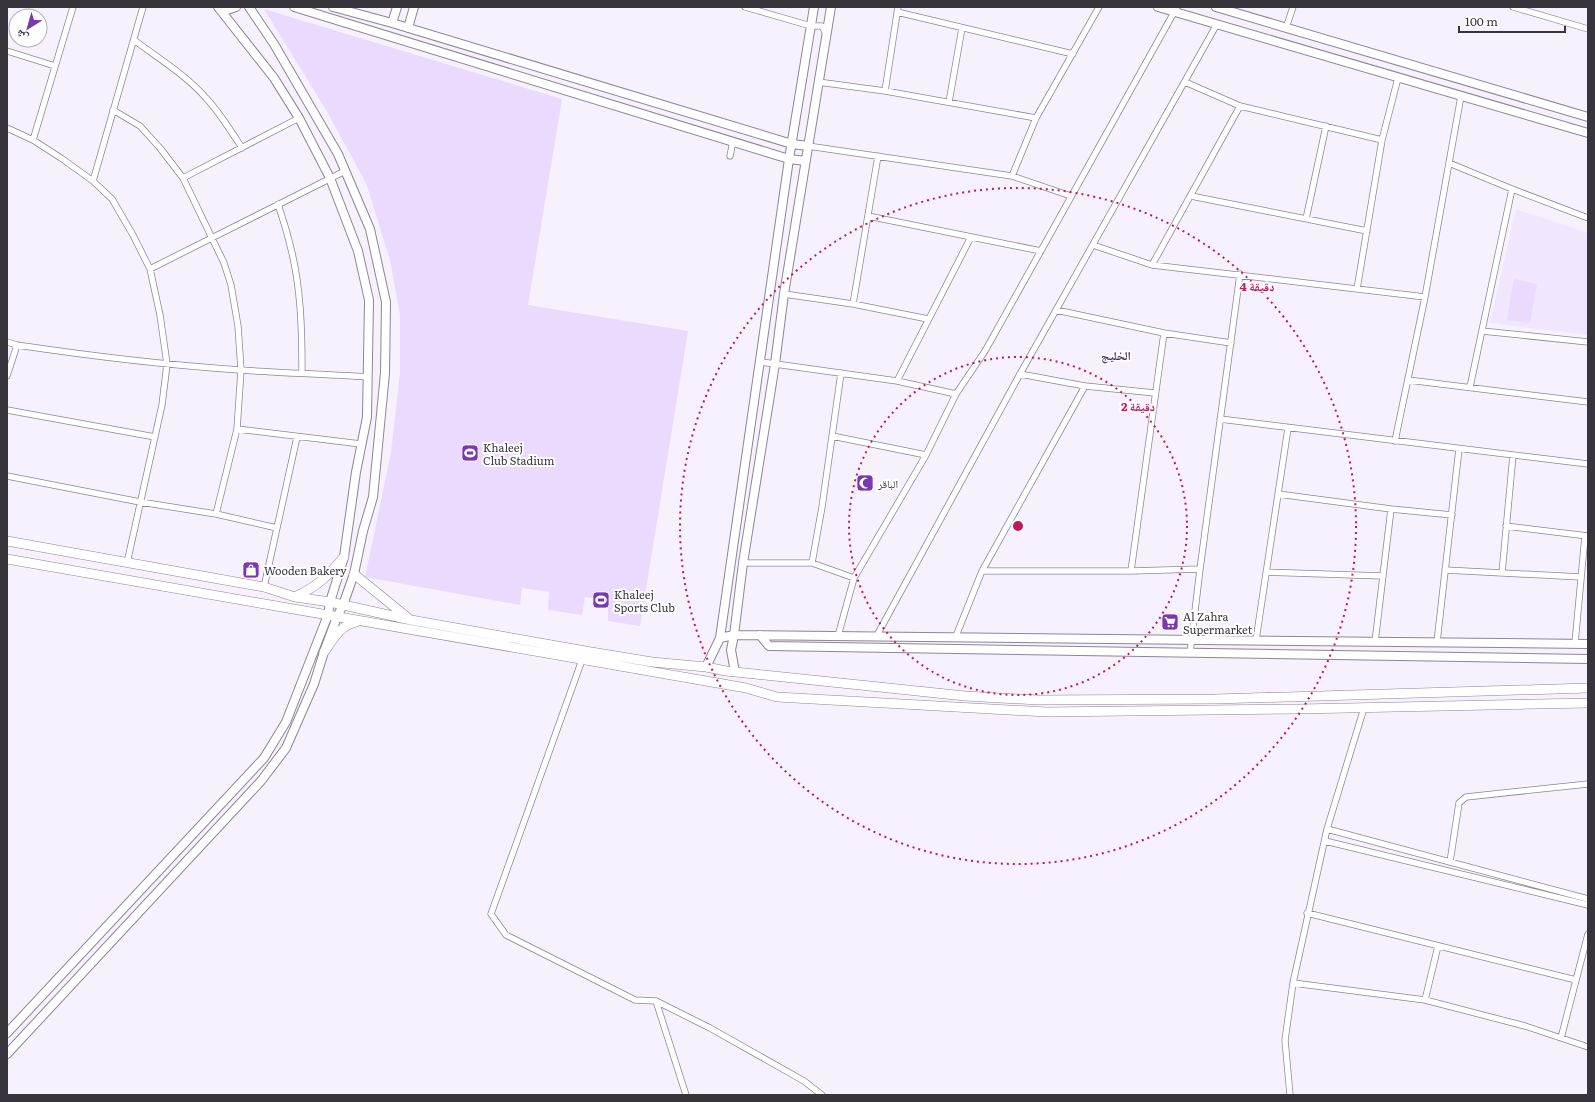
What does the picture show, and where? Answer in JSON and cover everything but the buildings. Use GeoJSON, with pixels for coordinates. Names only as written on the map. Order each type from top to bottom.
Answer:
{"type":"FeatureCollection","features":[{"type":"Feature","properties":{"kind":"main road"},"geometry":{"type":"LineString","coordinates":[[7,541],[264,587],[295,596],[330,602],[411,620],[590,652],[652,662],[706,667],[734,672],[965,696],[1038,700],[1215,699],[1588,688]]}},
{"type":"Feature","properties":{"kind":"main road"},"geometry":{"type":"LineString","coordinates":[[295,596],[314,588],[328,576],[344,557]]}},
{"type":"Feature","properties":{"kind":"main road"},"geometry":{"type":"LineString","coordinates":[[7,559],[746,688],[777,697],[1047,712],[1364,708],[1588,703]]}},
{"type":"Feature","properties":{"kind":"main road"},"geometry":{"type":"LineString","coordinates":[[354,574],[411,620]]}},
{"type":"Feature","properties":{"kind":"main road"},"geometry":{"type":"LineString","coordinates":[[324,652],[342,628],[349,623],[360,621]]}},
{"type":"Feature","properties":{"kind":"street"},"geometry":{"type":"LineString","coordinates":[[33,140],[73,7]]}},
{"type":"Feature","properties":{"kind":"street"},"geometry":{"type":"LineString","coordinates":[[93,181],[143,7]]}},
{"type":"Feature","properties":{"kind":"street"},"geometry":{"type":"LineString","coordinates":[[218,7],[227,10],[236,7]]}},
{"type":"Feature","properties":{"kind":"street"},"geometry":{"type":"LineString","coordinates":[[7,1054],[261,781],[286,748],[314,684],[324,652],[332,616],[330,602],[344,557],[356,472],[367,417],[369,300],[358,251],[330,178],[299,118],[274,78],[218,7]]}},
{"type":"Feature","properties":{"kind":"street"},"geometry":{"type":"LineString","coordinates":[[7,1033],[264,758],[286,722],[332,616],[344,605],[354,574],[363,531],[373,497],[385,372],[386,302],[370,229],[338,154],[282,57],[249,7]]}},
{"type":"Feature","properties":{"kind":"street"},"geometry":{"type":"LineString","coordinates":[[294,7],[789,159],[806,161]]}},
{"type":"Feature","properties":{"kind":"street"},"geometry":{"type":"LineString","coordinates":[[333,7],[392,23],[792,144],[1012,176],[1071,196]]}},
{"type":"Feature","properties":{"kind":"street"},"geometry":{"type":"LineString","coordinates":[[392,23],[397,7]]}},
{"type":"Feature","properties":{"kind":"street"},"geometry":{"type":"LineString","coordinates":[[408,28],[414,7]]}},
{"type":"Feature","properties":{"kind":"street"},"geometry":{"type":"LineString","coordinates":[[745,7],[811,26],[822,26],[826,34]]}},
{"type":"Feature","properties":{"kind":"street"},"geometry":{"type":"LineString","coordinates":[[706,667],[720,638],[761,362],[789,159],[814,7]]}},
{"type":"Feature","properties":{"kind":"street"},"geometry":{"type":"LineString","coordinates":[[734,672],[731,650],[743,564],[775,364],[784,294],[831,7]]}},
{"type":"Feature","properties":{"kind":"street"},"geometry":{"type":"LineString","coordinates":[[1012,176],[1036,118],[1100,7]]}},
{"type":"Feature","properties":{"kind":"street"},"geometry":{"type":"LineString","coordinates":[[1158,7],[1175,9],[1217,24],[1588,133]]}},
{"type":"Feature","properties":{"kind":"street"},"geometry":{"type":"LineString","coordinates":[[1216,7],[1588,116]]}},
{"type":"Feature","properties":{"kind":"street"},"geometry":{"type":"LineString","coordinates":[[1286,28],[1293,7]]}},
{"type":"Feature","properties":{"kind":"street"},"geometry":{"type":"LineString","coordinates":[[1513,7],[1588,29]]}},
{"type":"Feature","properties":{"kind":"street"},"geometry":{"type":"LineString","coordinates":[[838,636],[854,578],[926,455],[956,394],[984,351],[1041,251],[1175,9]]}},
{"type":"Feature","properties":{"kind":"street"},"geometry":{"type":"LineString","coordinates":[[885,91],[898,10],[962,28],[1072,54]]}},
{"type":"Feature","properties":{"kind":"street"},"geometry":{"type":"LineString","coordinates":[[876,637],[1020,374],[1217,24]]}},
{"type":"Feature","properties":{"kind":"street"},"geometry":{"type":"LineString","coordinates":[[949,102],[962,28]]}},
{"type":"Feature","properties":{"kind":"street"},"geometry":{"type":"LineString","coordinates":[[134,40],[183,76],[205,97],[224,121],[242,148]]}},
{"type":"Feature","properties":{"kind":"street"},"geometry":{"type":"LineString","coordinates":[[7,51],[55,66]]}},
{"type":"Feature","properties":{"kind":"street"},"geometry":{"type":"LineString","coordinates":[[1357,289],[1382,140],[1398,78]]}},
{"type":"Feature","properties":{"kind":"street"},"geometry":{"type":"LineString","coordinates":[[818,82],[885,91],[1036,118]]}},
{"type":"Feature","properties":{"kind":"street"},"geometry":{"type":"LineString","coordinates":[[1185,82],[1240,106],[1382,140]]}},
{"type":"Feature","properties":{"kind":"street"},"geometry":{"type":"LineString","coordinates":[[1395,441],[1425,298],[1461,96]]}},
{"type":"Feature","properties":{"kind":"street"},"geometry":{"type":"LineString","coordinates":[[1152,265],[1240,106]]}},
{"type":"Feature","properties":{"kind":"street"},"geometry":{"type":"LineString","coordinates":[[113,110],[140,126],[184,178],[224,262],[231,285],[238,326],[241,370],[237,429],[216,514]]}},
{"type":"Feature","properties":{"kind":"street"},"geometry":{"type":"LineString","coordinates":[[184,178],[299,118]]}},
{"type":"Feature","properties":{"kind":"street"},"geometry":{"type":"LineString","coordinates":[[1306,219],[1326,126]]}},
{"type":"Feature","properties":{"kind":"street"},"geometry":{"type":"LineString","coordinates":[[7,128],[33,140],[61,158],[93,181],[112,199],[133,235],[150,269],[160,314],[167,364],[162,404],[127,562]]}},
{"type":"Feature","properties":{"kind":"street"},"geometry":{"type":"LineString","coordinates":[[730,156],[733,141]]}},
{"type":"Feature","properties":{"kind":"street"},"geometry":{"type":"LineString","coordinates":[[853,304],[878,156]]}},
{"type":"Feature","properties":{"kind":"street"},"geometry":{"type":"LineString","coordinates":[[1449,163],[1512,190],[1588,218]]}},
{"type":"Feature","properties":{"kind":"street"},"geometry":{"type":"LineString","coordinates":[[150,269],[345,171]]}},
{"type":"Feature","properties":{"kind":"street"},"geometry":{"type":"LineString","coordinates":[[1470,387],[1512,190]]}},
{"type":"Feature","properties":{"kind":"street"},"geometry":{"type":"LineString","coordinates":[[1190,196],[1367,231]]}},
{"type":"Feature","properties":{"kind":"street"},"geometry":{"type":"LineString","coordinates":[[278,204],[291,246],[295,270],[302,330],[302,372]]}},
{"type":"Feature","properties":{"kind":"street"},"geometry":{"type":"LineString","coordinates":[[868,216],[1041,251]]}},
{"type":"Feature","properties":{"kind":"street"},"geometry":{"type":"LineString","coordinates":[[897,381],[971,237]]}},
{"type":"Feature","properties":{"kind":"street"},"geometry":{"type":"LineString","coordinates":[[1093,245],[1152,265],[1240,274],[1425,298]]}},
{"type":"Feature","properties":{"kind":"street"},"geometry":{"type":"LineString","coordinates":[[1190,653],[1240,274]]}},
{"type":"Feature","properties":{"kind":"street"},"geometry":{"type":"LineString","coordinates":[[784,294],[853,304],[928,319]]}},
{"type":"Feature","properties":{"kind":"street"},"geometry":{"type":"LineString","coordinates":[[1056,310],[1164,333],[1231,343]]}},
{"type":"Feature","properties":{"kind":"street"},"geometry":{"type":"LineString","coordinates":[[1482,331],[1588,342]]}},
{"type":"Feature","properties":{"kind":"street"},"geometry":{"type":"LineString","coordinates":[[1131,571],[1164,333]]}},
{"type":"Feature","properties":{"kind":"street"},"geometry":{"type":"LineString","coordinates":[[7,342],[17,346],[167,364],[241,370],[302,372],[368,377]]}},
{"type":"Feature","properties":{"kind":"street"},"geometry":{"type":"LineString","coordinates":[[7,376],[17,346]]}},
{"type":"Feature","properties":{"kind":"street"},"geometry":{"type":"LineString","coordinates":[[761,362],[897,381],[956,394]]}},
{"type":"Feature","properties":{"kind":"street"},"geometry":{"type":"LineString","coordinates":[[812,563],[822,507],[841,373]]}},
{"type":"Feature","properties":{"kind":"street"},"geometry":{"type":"LineString","coordinates":[[1020,374],[1085,386],[1155,393]]}},
{"type":"Feature","properties":{"kind":"street"},"geometry":{"type":"LineString","coordinates":[[1408,380],[1588,402]]}},
{"type":"Feature","properties":{"kind":"street"},"geometry":{"type":"LineString","coordinates":[[956,636],[982,571],[1085,386]]}},
{"type":"Feature","properties":{"kind":"street"},"geometry":{"type":"LineString","coordinates":[[7,410],[155,437]]}},
{"type":"Feature","properties":{"kind":"street"},"geometry":{"type":"LineString","coordinates":[[1220,419],[1588,464]]}},
{"type":"Feature","properties":{"kind":"street"},"geometry":{"type":"LineString","coordinates":[[1256,640],[1288,428]]}},
{"type":"Feature","properties":{"kind":"street"},"geometry":{"type":"LineString","coordinates":[[237,429],[361,444]]}},
{"type":"Feature","properties":{"kind":"street"},"geometry":{"type":"LineString","coordinates":[[832,436],[926,455]]}},
{"type":"Feature","properties":{"kind":"street"},"geometry":{"type":"LineString","coordinates":[[264,587],[297,437]]}},
{"type":"Feature","properties":{"kind":"street"},"geometry":{"type":"LineString","coordinates":[[1437,642],[1459,449]]}},
{"type":"Feature","properties":{"kind":"street"},"geometry":{"type":"LineString","coordinates":[[1502,573],[1513,456]]}},
{"type":"Feature","properties":{"kind":"street"},"geometry":{"type":"LineString","coordinates":[[7,476],[140,502],[216,514],[277,528]]}},
{"type":"Feature","properties":{"kind":"street"},"geometry":{"type":"LineString","coordinates":[[1278,494],[1391,509],[1452,515]]}},
{"type":"Feature","properties":{"kind":"street"},"geometry":{"type":"LineString","coordinates":[[1375,642],[1391,509]]}},
{"type":"Feature","properties":{"kind":"street"},"geometry":{"type":"LineString","coordinates":[[1506,526],[1586,536],[1575,644]]}},
{"type":"Feature","properties":{"kind":"street"},"geometry":{"type":"LineString","coordinates":[[743,564],[812,563],[854,578]]}},
{"type":"Feature","properties":{"kind":"street"},"geometry":{"type":"LineString","coordinates":[[982,571],[1131,571],[1200,569]]}},
{"type":"Feature","properties":{"kind":"street"},"geometry":{"type":"LineString","coordinates":[[1445,570],[1581,577]]}},
{"type":"Feature","properties":{"kind":"street"},"geometry":{"type":"LineString","coordinates":[[1266,572],[1383,576]]}},
{"type":"Feature","properties":{"kind":"street"},"geometry":{"type":"LineString","coordinates":[[720,638],[734,635],[876,637],[956,636],[1588,644]]}},
{"type":"Feature","properties":{"kind":"street"},"geometry":{"type":"LineString","coordinates":[[760,635],[769,646],[1588,659]]}},
{"type":"Feature","properties":{"kind":"street"},"geometry":{"type":"LineString","coordinates":[[582,660],[491,914],[506,935],[634,1000],[656,1001],[710,1028],[804,1081],[822,1095]]}},
{"type":"Feature","properties":{"kind":"street"},"geometry":{"type":"LineString","coordinates":[[1290,1095],[1285,1040],[1293,983],[1327,830],[1364,708]]}},
{"type":"Feature","properties":{"kind":"street"},"geometry":{"type":"LineString","coordinates":[[1450,862],[1460,803],[1466,798],[1588,784]]}},
{"type":"Feature","properties":{"kind":"street"},"geometry":{"type":"LineString","coordinates":[[1327,830],[1588,899]]}},
{"type":"Feature","properties":{"kind":"street"},"geometry":{"type":"LineString","coordinates":[[1325,841],[1588,905]]}},
{"type":"Feature","properties":{"kind":"street"},"geometry":{"type":"LineString","coordinates":[[1308,914],[1576,980]]}},
{"type":"Feature","properties":{"kind":"street"},"geometry":{"type":"LineString","coordinates":[[1561,1038],[1588,934]]}},
{"type":"Feature","properties":{"kind":"street"},"geometry":{"type":"LineString","coordinates":[[1425,1000],[1438,946]]}},
{"type":"Feature","properties":{"kind":"street"},"geometry":{"type":"LineString","coordinates":[[1293,983],[1425,1000],[1525,1026],[1588,1047]]}},
{"type":"Feature","properties":{"kind":"street"},"geometry":{"type":"LineString","coordinates":[[656,1001],[686,1095]]}},
{"type":"Feature","properties":{"kind":"shaded area"},"geometry":{"type":"Polygon","coordinates":[[[264,9],[562,99],[528,305],[688,331],[640,626],[608,621],[608,601],[585,597],[582,615],[548,610],[549,592],[522,588],[520,605],[365,577],[391,452],[400,373],[400,315],[390,260],[366,183],[326,110],[264,9]]]}},
{"type":"Feature","properties":{"kind":"shaded area"},"geometry":{"type":"Polygon","coordinates":[[[1516,209],[1588,233],[1588,335],[1490,323],[1516,209]]]}},
{"type":"Feature","properties":{"kind":"shaded area"},"geometry":{"type":"Polygon","coordinates":[[[1514,279],[1537,284],[1530,323],[1507,320],[1514,279]]]}},
{"type":"Feature","properties":{"kind":"place","name":"Khaleej Club Stadium"},"geometry":{"type":"Point","coordinates":[470,453]}},
{"type":"Feature","properties":{"kind":"place","name":"الباقر"},"geometry":{"type":"Point","coordinates":[865,483]}},
{"type":"Feature","properties":{"kind":"place","name":"Wooden Bakery"},"geometry":{"type":"Point","coordinates":[251,570]}},
{"type":"Feature","properties":{"kind":"place","name":"Khaleej Sports Club"},"geometry":{"type":"Point","coordinates":[601,600]}},
{"type":"Feature","properties":{"kind":"place","name":"Al Zahra Supermarket"},"geometry":{"type":"Point","coordinates":[1170,622]}},
{"type":"Feature","properties":{"kind":"district","name":"الخليج"},"geometry":{"type":"Point","coordinates":[1116,355]}}]}
